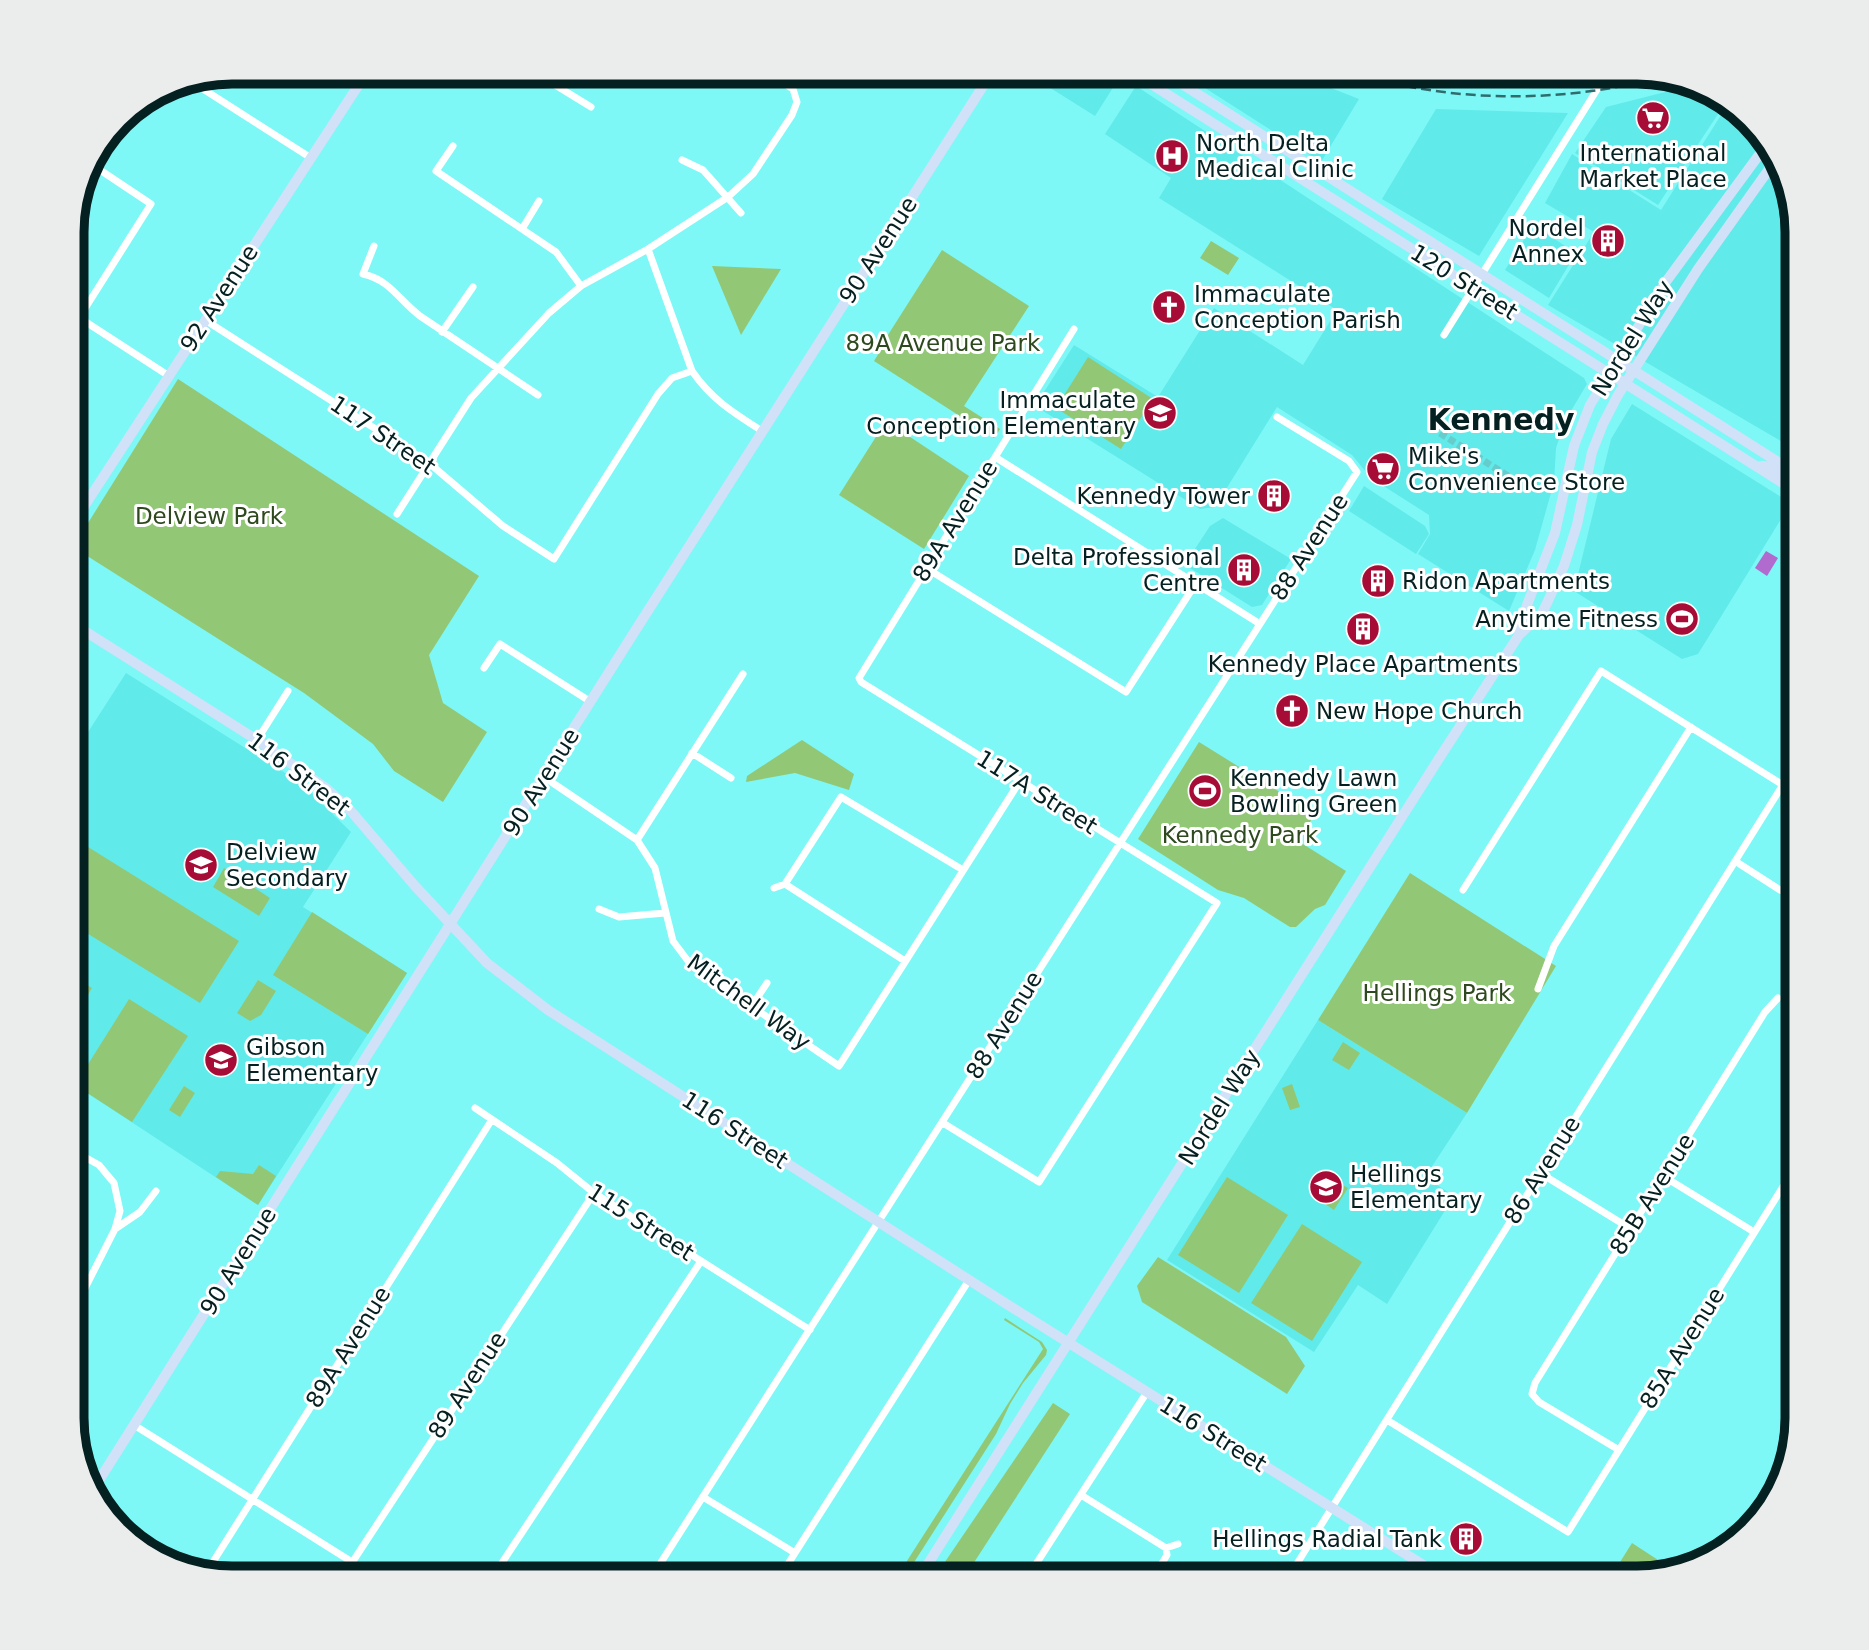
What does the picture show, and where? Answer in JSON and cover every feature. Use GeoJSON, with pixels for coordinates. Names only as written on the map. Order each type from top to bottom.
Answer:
{"type":"FeatureCollection","features":[{"type":"Feature","properties":{"kind":"street","name":"92 Avenue"},"geometry":{"type":"LineString","coordinates":[[84,507],[358,84]]}},
{"type":"Feature","properties":{"kind":"street"},"geometry":{"type":"LineString","coordinates":[[554,84],[591,107]]}},
{"type":"Feature","properties":{"kind":"street"},"geometry":{"type":"LineString","coordinates":[[397,514],[471,398],[549,313],[581,285],[648,249],[729,197],[752,174],[792,115],[797,102],[793,89],[785,84]]}},
{"type":"Feature","properties":{"kind":"street","name":"90 Avenue"},"geometry":{"type":"LineString","coordinates":[[98,1481],[984,84]]}},
{"type":"Feature","properties":{"kind":"street","name":"120 Street"},"geometry":{"type":"LineString","coordinates":[[1151,84],[1785,484]]}},
{"type":"Feature","properties":{"kind":"street","name":"120 Street"},"geometry":{"type":"LineString","coordinates":[[1182,84],[1785,469]]}},
{"type":"Feature","properties":{"kind":"street"},"geometry":{"type":"LineString","coordinates":[[1444,335],[1601,84]]}},
{"type":"Feature","properties":{"kind":"street"},"geometry":{"type":"LineString","coordinates":[[200,88],[310,158]]}},
{"type":"Feature","properties":{"kind":"street"},"geometry":{"type":"LineString","coordinates":[[1246,143],[1264,147],[1310,176],[1319,171]]}},
{"type":"Feature","properties":{"kind":"street"},"geometry":{"type":"LineString","coordinates":[[453,146],[436,171],[556,252],[581,285]]}},
{"type":"Feature","properties":{"kind":"street","name":"Nordel Way"},"geometry":{"type":"LineString","coordinates":[[1519,635],[1527,605],[1559,520],[1570,461],[1590,405],[1665,283],[1761,152]]}},
{"type":"Feature","properties":{"kind":"street"},"geometry":{"type":"LineString","coordinates":[[682,160],[703,170],[741,213]]}},
{"type":"Feature","properties":{"kind":"street","name":"Nordel Way"},"geometry":{"type":"LineString","coordinates":[[927,1566],[1519,635],[1542,613],[1564,566],[1577,525],[1592,452],[1603,424],[1625,384],[1698,269],[1770,168]]}},
{"type":"Feature","properties":{"kind":"street"},"geometry":{"type":"LineString","coordinates":[[84,301],[151,204],[98,169]]}},
{"type":"Feature","properties":{"kind":"street"},"geometry":{"type":"LineString","coordinates":[[522,229],[539,201]]}},
{"type":"Feature","properties":{"kind":"street"},"geometry":{"type":"LineString","coordinates":[[374,246],[363,274],[377,277],[397,292],[407,306],[442,332],[538,395]]}},
{"type":"Feature","properties":{"kind":"street"},"geometry":{"type":"LineString","coordinates":[[648,249],[692,371],[719,403],[762,432]]}},
{"type":"Feature","properties":{"kind":"street"},"geometry":{"type":"LineString","coordinates":[[442,332],[473,287]]}},
{"type":"Feature","properties":{"kind":"street","name":"117 Street"},"geometry":{"type":"LineString","coordinates":[[205,320],[429,464],[503,526],[554,559],[658,394],[672,378],[692,371]]}},
{"type":"Feature","properties":{"kind":"street"},"geometry":{"type":"LineString","coordinates":[[84,322],[169,376]]}},
{"type":"Feature","properties":{"kind":"street","name":"89A Avenue"},"geometry":{"type":"LineString","coordinates":[[859,678],[1074,328]]}},
{"type":"Feature","properties":{"kind":"street","name":"88 Avenue"},"geometry":{"type":"LineString","coordinates":[[659,1566],[1357,472],[1349,461],[1277,417]]}},
{"type":"Feature","properties":{"kind":"street"},"geometry":{"type":"LineString","coordinates":[[995,457],[1260,624]]}},
{"type":"Feature","properties":{"kind":"street"},"geometry":{"type":"LineString","coordinates":[[1757,467],[1765,465],[1785,476]]}},
{"type":"Feature","properties":{"kind":"street"},"geometry":{"type":"LineString","coordinates":[[926,568],[1126,691],[1196,583]]}},
{"type":"Feature","properties":{"kind":"street","name":"116 Street"},"geometry":{"type":"LineString","coordinates":[[84,631],[302,770],[350,810],[450,925],[487,963],[548,1010],[969,1280],[1425,1566]]}},
{"type":"Feature","properties":{"kind":"street"},"geometry":{"type":"LineString","coordinates":[[484,668],[499,644],[591,702]]}},
{"type":"Feature","properties":{"kind":"street"},"geometry":{"type":"LineString","coordinates":[[1463,890],[1601,671],[1783,785]]}},
{"type":"Feature","properties":{"kind":"street"},"geometry":{"type":"LineString","coordinates":[[637,840],[743,674]]}},
{"type":"Feature","properties":{"kind":"street","name":"117A Street"},"geometry":{"type":"LineString","coordinates":[[859,678],[861,682],[1217,903],[1039,1182],[943,1122]]}},
{"type":"Feature","properties":{"kind":"street"},"geometry":{"type":"LineString","coordinates":[[257,740],[288,691]]}},
{"type":"Feature","properties":{"kind":"street"},"geometry":{"type":"LineString","coordinates":[[1538,989],[1554,946],[1691,727]]}},
{"type":"Feature","properties":{"kind":"street"},"geometry":{"type":"LineString","coordinates":[[692,753],[732,778]]}},
{"type":"Feature","properties":{"kind":"street","name":"Mitchell Way"},"geometry":{"type":"LineString","coordinates":[[544,776],[637,840],[655,868],[673,941],[684,958],[703,975],[839,1066],[905,961]]}},
{"type":"Feature","properties":{"kind":"street"},"geometry":{"type":"LineString","coordinates":[[785,884],[905,961],[1020,781]]}},
{"type":"Feature","properties":{"kind":"street","name":"86 Avenue"},"geometry":{"type":"LineString","coordinates":[[1296,1566],[1785,782]]}},
{"type":"Feature","properties":{"kind":"street"},"geometry":{"type":"LineString","coordinates":[[774,888],[785,884],[841,797],[963,870]]}},
{"type":"Feature","properties":{"kind":"street"},"geometry":{"type":"LineString","coordinates":[[1735,862],[1785,892]]}},
{"type":"Feature","properties":{"kind":"street"},"geometry":{"type":"LineString","coordinates":[[599,909],[619,917],[665,913]]}},
{"type":"Feature","properties":{"kind":"street"},"geometry":{"type":"LineString","coordinates":[[751,1007],[767,983]]}},
{"type":"Feature","properties":{"kind":"street","name":"85B Avenue"},"geometry":{"type":"LineString","coordinates":[[1619,1450],[1539,1402],[1532,1394],[1535,1383],[1765,1012],[1778,998]]}},
{"type":"Feature","properties":{"kind":"street","name":"115 Street"},"geometry":{"type":"LineString","coordinates":[[475,1108],[557,1163],[594,1193],[810,1330]]}},
{"type":"Feature","properties":{"kind":"street","name":"89A Avenue"},"geometry":{"type":"LineString","coordinates":[[211,1564],[491,1121]]}},
{"type":"Feature","properties":{"kind":"street"},"geometry":{"type":"LineString","coordinates":[[84,1157],[99,1165],[114,1183],[120,1211],[84,1290]]}},
{"type":"Feature","properties":{"kind":"street"},"geometry":{"type":"LineString","coordinates":[[1541,1173],[1631,1228]]}},
{"type":"Feature","properties":{"kind":"street"},"geometry":{"type":"LineString","coordinates":[[1663,1176],[1754,1232]]}},
{"type":"Feature","properties":{"kind":"street","name":"85A Avenue"},"geometry":{"type":"LineString","coordinates":[[1387,1420],[1568,1532],[1785,1183]]}},
{"type":"Feature","properties":{"kind":"street"},"geometry":{"type":"LineString","coordinates":[[114,1229],[140,1212],[156,1191]]}},
{"type":"Feature","properties":{"kind":"street","name":"89 Avenue"},"geometry":{"type":"LineString","coordinates":[[350,1566],[594,1193]]}},
{"type":"Feature","properties":{"kind":"street"},"geometry":{"type":"LineString","coordinates":[[500,1566],[701,1261]]}},
{"type":"Feature","properties":{"kind":"street"},"geometry":{"type":"LineString","coordinates":[[786,1566],[969,1280]]}},
{"type":"Feature","properties":{"kind":"street"},"geometry":{"type":"LineString","coordinates":[[1035,1566],[1147,1392]]}},
{"type":"Feature","properties":{"kind":"street"},"geometry":{"type":"LineString","coordinates":[[134,1425],[352,1562]]}},
{"type":"Feature","properties":{"kind":"street"},"geometry":{"type":"LineString","coordinates":[[1081,1494],[1166,1548],[1167,1555],[1160,1566]]}},
{"type":"Feature","properties":{"kind":"street"},"geometry":{"type":"LineString","coordinates":[[703,1497],[794,1553]]}},
{"type":"Feature","properties":{"kind":"street"},"geometry":{"type":"LineString","coordinates":[[1166,1548],[1178,1544]]}},
{"type":"Feature","properties":{"kind":"shaded area"},"geometry":{"type":"Polygon","coordinates":[[[1044,84],[1115,84],[1095,116],[1044,84]]]}},
{"type":"Feature","properties":{"kind":"shaded area"},"geometry":{"type":"Polygon","coordinates":[[[1199,84],[1321,84],[1359,99],[1321,162],[1199,84]]]}},
{"type":"Feature","properties":{"kind":"shaded area"},"geometry":{"type":"Polygon","coordinates":[[[1136,86],[1584,378],[1587,384],[1565,421],[1556,448],[1554,482],[1535,550],[1509,611],[1418,554],[1430,534],[1429,515],[1371,478],[1352,455],[1277,407],[1215,507],[1200,509],[1035,406],[1074,345],[1158,397],[1214,308],[1303,365],[1337,310],[1159,198],[1171,178],[1105,134],[1136,86]]]}},
{"type":"Feature","properties":{"kind":"shaded area"},"geometry":{"type":"Polygon","coordinates":[[[1675,90],[1694,95],[1721,110],[1658,205],[1575,153],[1606,107],[1675,90]]]}},
{"type":"Feature","properties":{"kind":"shaded area"},"geometry":{"type":"Polygon","coordinates":[[[1436,109],[1568,113],[1479,256],[1382,199],[1436,109]]]}},
{"type":"Feature","properties":{"kind":"shaded area"},"geometry":{"type":"Polygon","coordinates":[[[1723,112],[1742,127],[1770,167],[1780,194],[1785,223],[1785,443],[1548,305],[1594,232],[1545,203],[1572,154],[1661,210],[1723,112]]]}},
{"type":"Feature","properties":{"kind":"shaded area"},"geometry":{"type":"Polygon","coordinates":[[[1533,225],[1576,253],[1549,298],[1505,270],[1533,225]]]}},
{"type":"Feature","properties":{"kind":"shaded area"},"geometry":{"type":"Polygon","coordinates":[[[1632,404],[1785,499],[1785,513],[1698,654],[1682,659],[1574,591],[1611,439],[1632,404]]]}},
{"type":"Feature","properties":{"kind":"shaded area"},"geometry":{"type":"Polygon","coordinates":[[[1364,486],[1425,526],[1429,534],[1416,554],[1349,511],[1364,486]]]}},
{"type":"Feature","properties":{"kind":"shaded area"},"geometry":{"type":"Polygon","coordinates":[[[1223,518],[1291,559],[1262,605],[1252,607],[1190,568],[1189,558],[1210,526],[1223,518]]]}},
{"type":"Feature","properties":{"kind":"shaded area"},"geometry":{"type":"Polygon","coordinates":[[[1766,551],[1778,558],[1767,576],[1755,568],[1766,551]]]}},
{"type":"Feature","properties":{"kind":"shaded area"},"geometry":{"type":"Polygon","coordinates":[[[126,673],[301,783],[351,832],[303,907],[407,973],[258,1205],[84,1091],[84,738],[126,673]]]}},
{"type":"Feature","properties":{"kind":"shaded area","name":"Hellings Elementary"},"geometry":{"type":"Polygon","coordinates":[[[1318,1020],[1467,1113],[1425,1177],[1454,1196],[1387,1304],[1358,1285],[1314,1352],[1167,1260],[1318,1020]]]}},
{"type":"Feature","properties":{"kind":"green space"},"geometry":{"type":"Polygon","coordinates":[[[1211,241],[1239,258],[1228,275],[1200,258],[1211,241]]]}},
{"type":"Feature","properties":{"kind":"green space","name":"89A Avenue Park"},"geometry":{"type":"Polygon","coordinates":[[[942,250],[1029,306],[964,406],[1000,429],[994,438],[874,361],[942,250]]]}},
{"type":"Feature","properties":{"kind":"green space"},"geometry":{"type":"Polygon","coordinates":[[[712,266],[781,269],[741,335],[712,266]]]}},
{"type":"Feature","properties":{"kind":"green space"},"geometry":{"type":"Polygon","coordinates":[[[1088,357],[1153,399],[1121,449],[1056,408],[1088,357]]]}},
{"type":"Feature","properties":{"kind":"green space","name":"Delview Park"},"geometry":{"type":"Polygon","coordinates":[[[178,379],[479,576],[429,655],[443,703],[487,732],[443,802],[394,771],[373,744],[304,693],[84,554],[84,529],[178,379]]]}},
{"type":"Feature","properties":{"kind":"green space"},"geometry":{"type":"Polygon","coordinates":[[[886,421],[969,476],[924,549],[839,495],[886,421]]]}},
{"type":"Feature","properties":{"kind":"green space"},"geometry":{"type":"Polygon","coordinates":[[[802,740],[854,774],[849,790],[795,773],[746,782],[747,776],[802,740]]]}},
{"type":"Feature","properties":{"kind":"green space","name":"Kennedy Park"},"geometry":{"type":"Polygon","coordinates":[[[1199,742],[1315,814],[1298,841],[1346,871],[1325,905],[1315,909],[1296,927],[1290,927],[1244,898],[1218,890],[1138,839],[1199,742]]]}},
{"type":"Feature","properties":{"kind":"green space"},"geometry":{"type":"Polygon","coordinates":[[[84,844],[239,941],[200,1003],[84,931],[84,844]]]}},
{"type":"Feature","properties":{"kind":"green space"},"geometry":{"type":"Polygon","coordinates":[[[224,868],[270,898],[259,916],[213,887],[224,868]]]}},
{"type":"Feature","properties":{"kind":"green space","name":"Hellings Park"},"geometry":{"type":"Polygon","coordinates":[[[1410,873],[1556,966],[1467,1113],[1318,1020],[1410,873]]]}},
{"type":"Feature","properties":{"kind":"green space"},"geometry":{"type":"Polygon","coordinates":[[[312,912],[407,973],[368,1034],[273,975],[312,912]]]}},
{"type":"Feature","properties":{"kind":"green space"},"geometry":{"type":"Polygon","coordinates":[[[258,980],[276,991],[261,1015],[250,1021],[237,1013],[258,980]]]}},
{"type":"Feature","properties":{"kind":"green space"},"geometry":{"type":"Polygon","coordinates":[[[84,983],[92,988],[84,1001],[84,983]]]}},
{"type":"Feature","properties":{"kind":"green space"},"geometry":{"type":"Polygon","coordinates":[[[129,999],[188,1036],[132,1122],[84,1091],[84,1071],[129,999]]]}},
{"type":"Feature","properties":{"kind":"green space"},"geometry":{"type":"Polygon","coordinates":[[[1343,1042],[1360,1053],[1349,1070],[1332,1060],[1343,1042]]]}},
{"type":"Feature","properties":{"kind":"green space"},"geometry":{"type":"Polygon","coordinates":[[[1292,1084],[1300,1107],[1290,1110],[1282,1088],[1292,1084]]]}},
{"type":"Feature","properties":{"kind":"green space"},"geometry":{"type":"Polygon","coordinates":[[[184,1086],[195,1093],[180,1117],[169,1110],[184,1086]]]}},
{"type":"Feature","properties":{"kind":"green space"},"geometry":{"type":"Polygon","coordinates":[[[259,1165],[276,1176],[258,1205],[216,1177],[220,1171],[253,1174],[259,1165]]]}},
{"type":"Feature","properties":{"kind":"green space"},"geometry":{"type":"Polygon","coordinates":[[[1227,1177],[1288,1215],[1239,1293],[1178,1255],[1227,1177]]]}},
{"type":"Feature","properties":{"kind":"green space"},"geometry":{"type":"Polygon","coordinates":[[[1332,1179],[1348,1188],[1334,1210],[1319,1200],[1332,1179]]]}},
{"type":"Feature","properties":{"kind":"green space"},"geometry":{"type":"Polygon","coordinates":[[[1302,1224],[1362,1262],[1312,1341],[1251,1303],[1302,1224]]]}},
{"type":"Feature","properties":{"kind":"green space"},"geometry":{"type":"Polygon","coordinates":[[[1158,1257],[1286,1337],[1305,1366],[1287,1394],[1142,1302],[1137,1286],[1158,1257]]]}},
{"type":"Feature","properties":{"kind":"green space"},"geometry":{"type":"Polygon","coordinates":[[[1005,1318],[1042,1342],[1047,1350],[1046,1355],[1023,1383],[996,1434],[912,1566],[904,1566],[1043,1349],[1039,1342],[1004,1320],[1005,1318]]]}},
{"type":"Feature","properties":{"kind":"green space"},"geometry":{"type":"Polygon","coordinates":[[[1053,1403],[1070,1414],[972,1566],[942,1566],[1053,1403]]]}},
{"type":"Feature","properties":{"kind":"green space"},"geometry":{"type":"Polygon","coordinates":[[[1632,1543],[1663,1563],[1646,1566],[1618,1566],[1632,1543]]]}},
{"type":"Feature","properties":{"kind":"tunnel"},"geometry":{"type":"LineString","coordinates":[[1440,433],[1530,490]]}},
{"type":"Feature","properties":{"kind":"railway"},"geometry":{"type":"LineString","coordinates":[[1397,84],[1426,90],[1505,96],[1584,92],[1633,84]]}},
{"type":"Feature","properties":{"kind":"place","name":"International Market Place"},"geometry":{"type":"Point","coordinates":[1653,118]}},
{"type":"Feature","properties":{"kind":"place","name":"North Delta Medical Clinic"},"geometry":{"type":"Point","coordinates":[1172,156]}},
{"type":"Feature","properties":{"kind":"place","name":"Nordel Annex"},"geometry":{"type":"Point","coordinates":[1608,241]}},
{"type":"Feature","properties":{"kind":"place","name":"Immaculate Conception Parish"},"geometry":{"type":"Point","coordinates":[1169,307]}},
{"type":"Feature","properties":{"kind":"place","name":"Immaculate Conception Elementary"},"geometry":{"type":"Point","coordinates":[1160,413]}},
{"type":"Feature","properties":{"kind":"place","name":"Mike's Convenience Store"},"geometry":{"type":"Point","coordinates":[1383,469]}},
{"type":"Feature","properties":{"kind":"place","name":"Kennedy Tower"},"geometry":{"type":"Point","coordinates":[1274,496]}},
{"type":"Feature","properties":{"kind":"place","name":"Delta Professional Centre"},"geometry":{"type":"Point","coordinates":[1244,570]}},
{"type":"Feature","properties":{"kind":"place","name":"Ridon Apartments"},"geometry":{"type":"Point","coordinates":[1378,581]}},
{"type":"Feature","properties":{"kind":"place","name":"Anytime Fitness"},"geometry":{"type":"Point","coordinates":[1682,619]}},
{"type":"Feature","properties":{"kind":"place","name":"Kennedy Place Apartments"},"geometry":{"type":"Point","coordinates":[1363,629]}},
{"type":"Feature","properties":{"kind":"place","name":"New Hope Church"},"geometry":{"type":"Point","coordinates":[1292,711]}},
{"type":"Feature","properties":{"kind":"place","name":"Kennedy Lawn Bowling Green"},"geometry":{"type":"Point","coordinates":[1205,791]}},
{"type":"Feature","properties":{"kind":"place","name":"Delview Secondary"},"geometry":{"type":"Point","coordinates":[201,865]}},
{"type":"Feature","properties":{"kind":"place","name":"Gibson Elementary"},"geometry":{"type":"Point","coordinates":[221,1060]}},
{"type":"Feature","properties":{"kind":"place","name":"Hellings Elementary"},"geometry":{"type":"Point","coordinates":[1326,1187]}},
{"type":"Feature","properties":{"kind":"place","name":"Hellings Radial Tank"},"geometry":{"type":"Point","coordinates":[1466,1539]}},
{"type":"Feature","properties":{"kind":"district","name":"Kennedy"},"geometry":{"type":"Point","coordinates":[1501,419]}}]}
